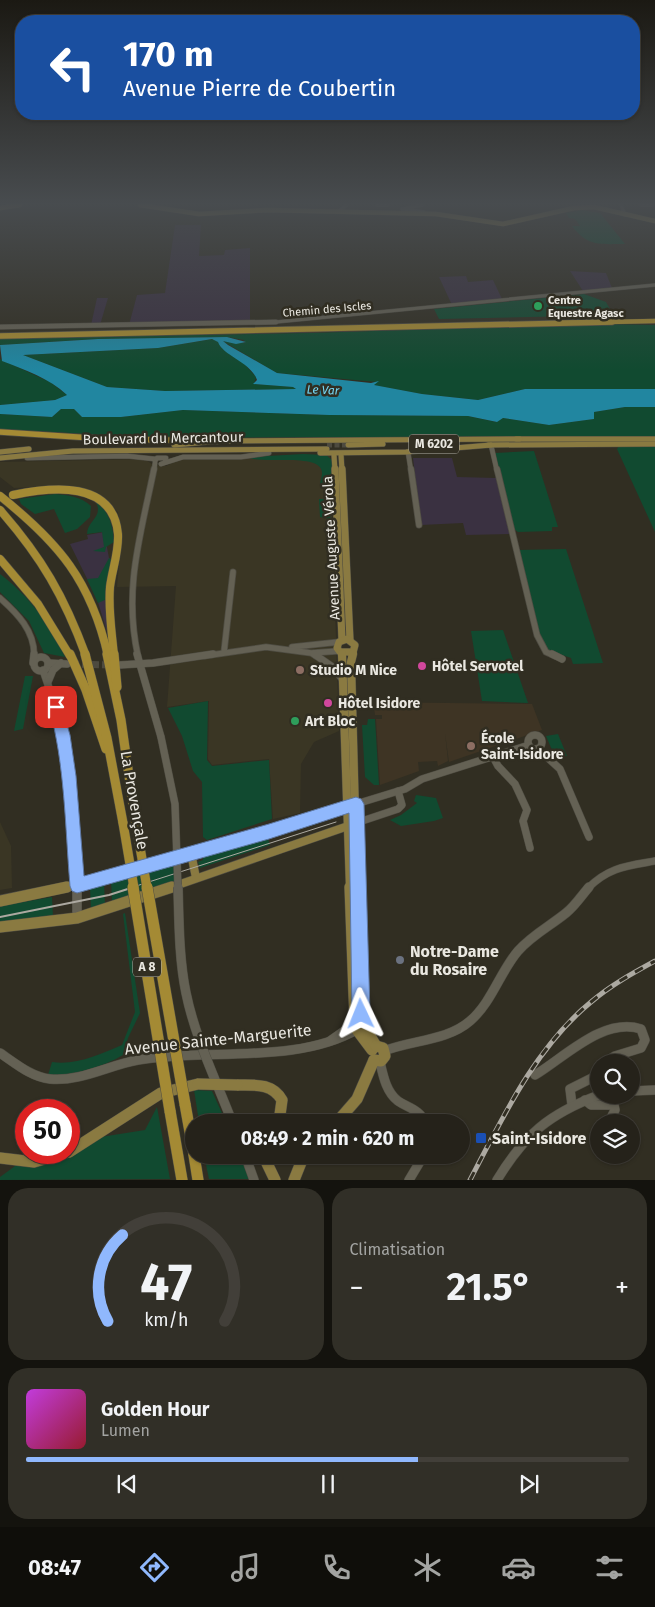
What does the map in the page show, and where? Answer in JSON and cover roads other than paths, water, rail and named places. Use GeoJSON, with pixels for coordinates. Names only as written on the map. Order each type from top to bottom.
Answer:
{"type":"FeatureCollection","features":[{"type":"Feature","properties":{"kind":"highway"},"geometry":{"type":"LineString","coordinates":[[0,334],[655,320]]}},
{"type":"Feature","properties":{"kind":"highway"},"geometry":{"type":"LineString","coordinates":[[0,432],[108,439],[218,441]]}},
{"type":"Feature","properties":{"kind":"highway"},"geometry":{"type":"LineString","coordinates":[[12,495],[50,489],[81,491],[102,503],[115,520],[118,532],[110,602],[119,718]]}},
{"type":"Feature","properties":{"kind":"highway","name":"La Provençale"},"geometry":{"type":"LineString","coordinates":[[0,496],[53,544],[68,561],[85,588],[99,624],[119,718],[187,1114]]}},
{"type":"Feature","properties":{"kind":"highway","name":"La Provençale"},"geometry":{"type":"LineString","coordinates":[[0,510],[39,556],[66,605],[95,683],[123,823],[182,1180]]}},
{"type":"Feature","properties":{"kind":"highway"},"geometry":{"type":"LineString","coordinates":[[0,559],[35,600],[58,635],[85,689],[112,764]]}},
{"type":"Feature","properties":{"kind":"highway","name":"La Provençale"},"geometry":{"type":"LineString","coordinates":[[196,1164],[198,1180]]}},
{"type":"Feature","properties":{"kind":"main road"},"geometry":{"type":"LineString","coordinates":[[173,448],[218,441],[520,439]]}},
{"type":"Feature","properties":{"kind":"main road","name":"Boulevard du Mercantour"},"geometry":{"type":"LineString","coordinates":[[338,451],[520,439],[655,439]]}},
{"type":"Feature","properties":{"kind":"main road"},"geometry":{"type":"LineString","coordinates":[[308,440],[344,446],[338,451]]}},
{"type":"Feature","properties":{"kind":"main road"},"geometry":{"type":"LineString","coordinates":[[338,451],[330,448],[336,444],[409,440]]}},
{"type":"Feature","properties":{"kind":"main road","name":"Boulevard du Mercantour"},"geometry":{"type":"LineString","coordinates":[[0,452],[47,448],[338,451],[491,445],[655,444]]}},
{"type":"Feature","properties":{"kind":"main road"},"geometry":{"type":"LineString","coordinates":[[173,448],[269,453],[338,451],[408,452],[491,445]]}},
{"type":"Feature","properties":{"kind":"main road","name":"Boulevard du Mercantour"},"geometry":{"type":"LineString","coordinates":[[0,458],[54,452],[173,448]]}},
{"type":"Feature","properties":{"kind":"main road","name":"Avenue Auguste Vérola"},"geometry":{"type":"LineString","coordinates":[[338,451],[343,680],[353,805]]}},
{"type":"Feature","properties":{"kind":"main road"},"geometry":{"type":"LineString","coordinates":[[342,645],[352,652]]}},
{"type":"Feature","properties":{"kind":"main road","name":"Avenue Auguste Vérola"},"geometry":{"type":"LineString","coordinates":[[342,645],[355,645],[352,652],[352,825],[359,1024]]}},
{"type":"Feature","properties":{"kind":"main road"},"geometry":{"type":"LineString","coordinates":[[0,901],[77,886],[353,805]]}},
{"type":"Feature","properties":{"kind":"main road"},"geometry":{"type":"LineString","coordinates":[[0,928],[77,918],[118,907],[196,878],[352,825]]}},
{"type":"Feature","properties":{"kind":"main road"},"geometry":{"type":"LineString","coordinates":[[191,853],[196,878]]}},
{"type":"Feature","properties":{"kind":"main road"},"geometry":{"type":"LineString","coordinates":[[344,1114],[357,1099],[377,1054],[359,1024]]}},
{"type":"Feature","properties":{"kind":"main road"},"geometry":{"type":"LineString","coordinates":[[80,1144],[161,1093],[198,1084],[267,1086],[274,1088],[282,1100],[280,1114]]}},
{"type":"Feature","properties":{"kind":"main road"},"geometry":{"type":"LineString","coordinates":[[0,1158],[15,1162]]}},
{"type":"Feature","properties":{"kind":"main road"},"geometry":{"type":"LineString","coordinates":[[267,1164],[275,1180]]}},
{"type":"Feature","properties":{"kind":"main road"},"geometry":{"type":"LineString","coordinates":[[294,1180],[300,1164]]}},
{"type":"Feature","properties":{"kind":"street","name":"Chemin des Iscles"},"geometry":{"type":"LineString","coordinates":[[0,327],[276,322],[655,285]]}},
{"type":"Feature","properties":{"kind":"street"},"geometry":{"type":"LineString","coordinates":[[491,445],[537,636],[546,652],[562,659]]}},
{"type":"Feature","properties":{"kind":"street"},"geometry":{"type":"LineString","coordinates":[[408,452],[419,525]]}},
{"type":"Feature","properties":{"kind":"street"},"geometry":{"type":"LineString","coordinates":[[0,458],[127,456],[159,462],[183,457],[241,457],[269,453]]}},
{"type":"Feature","properties":{"kind":"street"},"geometry":{"type":"LineString","coordinates":[[159,462],[154,476],[130,594],[143,682],[161,737],[175,804],[180,939],[186,992],[195,1027],[229,1114]]}},
{"type":"Feature","properties":{"kind":"street"},"geometry":{"type":"LineString","coordinates":[[224,652],[233,572]]}},
{"type":"Feature","properties":{"kind":"street"},"geometry":{"type":"LineString","coordinates":[[0,598],[24,624],[36,652],[35,669],[42,670]]}},
{"type":"Feature","properties":{"kind":"street"},"geometry":{"type":"LineString","coordinates":[[284,648],[342,645]]}},
{"type":"Feature","properties":{"kind":"street"},"geometry":{"type":"LineString","coordinates":[[119,665],[140,665],[266,647],[311,652],[342,645]]}},
{"type":"Feature","properties":{"kind":"street"},"geometry":{"type":"LineString","coordinates":[[36,652],[48,659],[49,663]]}},
{"type":"Feature","properties":{"kind":"street"},"geometry":{"type":"LineString","coordinates":[[311,652],[327,662],[343,680]]}},
{"type":"Feature","properties":{"kind":"street"},"geometry":{"type":"LineString","coordinates":[[34,663],[44,657]]}},
{"type":"Feature","properties":{"kind":"street"},"geometry":{"type":"LineString","coordinates":[[42,670],[49,663],[64,664],[53,670],[48,682]]}},
{"type":"Feature","properties":{"kind":"street"},"geometry":{"type":"LineString","coordinates":[[42,670],[48,682],[64,735],[76,847],[77,918]]}},
{"type":"Feature","properties":{"kind":"street"},"geometry":{"type":"LineString","coordinates":[[529,745],[528,740],[530,736],[538,737],[543,744],[538,749]]}},
{"type":"Feature","properties":{"kind":"street"},"geometry":{"type":"LineString","coordinates":[[353,805],[398,791],[422,779],[529,745],[538,749],[560,769],[589,837]]}},
{"type":"Feature","properties":{"kind":"street"},"geometry":{"type":"LineString","coordinates":[[492,756],[498,766],[515,784],[526,810],[523,821],[530,848]]}},
{"type":"Feature","properties":{"kind":"street"},"geometry":{"type":"LineString","coordinates":[[352,825],[398,809],[402,805],[398,791]]}},
{"type":"Feature","properties":{"kind":"street"},"geometry":{"type":"LineString","coordinates":[[419,1114],[416,1109],[398,1101],[392,1095],[377,1054],[399,1045],[440,1037],[470,1021],[486,1001],[516,953],[529,939],[568,912],[588,887],[603,875],[619,867],[655,860]]}},
{"type":"Feature","properties":{"kind":"street","name":"Avenue Sainte-Marguerite"},"geometry":{"type":"LineString","coordinates":[[0,1053],[35,1076],[51,1079],[68,1078],[156,1057],[282,1050],[328,1042],[348,1037],[359,1024]]}},
{"type":"Feature","properties":{"kind":"street"},"geometry":{"type":"LineString","coordinates":[[535,1075],[550,1068],[596,1034],[630,1026],[641,1029],[645,1040],[641,1048],[622,1054]]}},
{"type":"Feature","properties":{"kind":"street"},"geometry":{"type":"LineString","coordinates":[[572,1105],[570,1089],[590,1081]]}},
{"type":"Feature","properties":{"kind":"street"},"geometry":{"type":"LineString","coordinates":[[640,1091],[655,1090]]}},
{"type":"Feature","properties":{"kind":"street"},"geometry":{"type":"LineString","coordinates":[[497,1180],[520,1144],[542,1121],[572,1105],[590,1098]]}},
{"type":"Feature","properties":{"kind":"street"},"geometry":{"type":"LineString","coordinates":[[585,1100],[591,1105],[614,1105],[615,1110],[613,1114]]}},
{"type":"Feature","properties":{"kind":"street"},"geometry":{"type":"LineString","coordinates":[[248,1164],[254,1180]]}},
{"type":"Feature","properties":{"kind":"street"},"geometry":{"type":"LineString","coordinates":[[409,1180],[419,1164]]}},
{"type":"Feature","properties":{"kind":"water","name":"Le Var"},"geometry":{"type":"Polygon","coordinates":[[[227,337],[246,342],[236,344],[223,341],[277,373],[371,383],[379,381],[374,385],[422,394],[478,400],[525,389],[655,389],[655,407],[625,407],[594,412],[594,419],[549,425],[503,418],[497,422],[468,416],[329,415],[183,410],[121,417],[82,417],[74,409],[61,409],[52,417],[0,414],[0,405],[55,400],[67,395],[45,379],[2,361],[0,345],[98,339],[227,337]],[[212,339],[158,348],[23,355],[107,387],[165,391],[296,389],[293,387],[253,384],[257,380],[249,368],[225,351],[218,342],[212,339]]]}},
{"type":"Feature","properties":{"kind":"tunnel"},"geometry":{"type":"LineString","coordinates":[[327,445],[348,445]]}},
{"type":"Feature","properties":{"kind":"tunnel"},"geometry":{"type":"LineString","coordinates":[[72,664],[112,665]]}},
{"type":"Feature","properties":{"kind":"tram line"},"geometry":{"type":"LineString","coordinates":[[130,888],[336,822]]}},
{"type":"Feature","properties":{"kind":"tram line"},"geometry":{"type":"LineString","coordinates":[[0,917],[109,895],[134,887]]}},
{"type":"Feature","properties":{"kind":"railway"},"geometry":{"type":"LineString","coordinates":[[470,1180],[508,1108],[553,1040],[591,1002],[622,980],[655,961]]}},
{"type":"Feature","properties":{"kind":"place","name":"Centre Equestre Agasc"},"geometry":{"type":"Point","coordinates":[538,306]}},
{"type":"Feature","properties":{"kind":"place","name":"Hôtel Servotel"},"geometry":{"type":"Point","coordinates":[422,666]}},
{"type":"Feature","properties":{"kind":"place","name":"Studio M Nice"},"geometry":{"type":"Point","coordinates":[300,670]}},
{"type":"Feature","properties":{"kind":"place","name":"Hôtel Isidore"},"geometry":{"type":"Point","coordinates":[328,703]}},
{"type":"Feature","properties":{"kind":"place","name":"Art Bloc"},"geometry":{"type":"Point","coordinates":[295,721]}},
{"type":"Feature","properties":{"kind":"place","name":"École Saint-Isidore"},"geometry":{"type":"Point","coordinates":[471,746]}},
{"type":"Feature","properties":{"kind":"place","name":"Notre-Dame du Rosaire"},"geometry":{"type":"Point","coordinates":[400,960]}},
{"type":"Feature","properties":{"kind":"place","name":"Saint-Isidore"},"geometry":{"type":"Point","coordinates":[481,1138]}}]}
